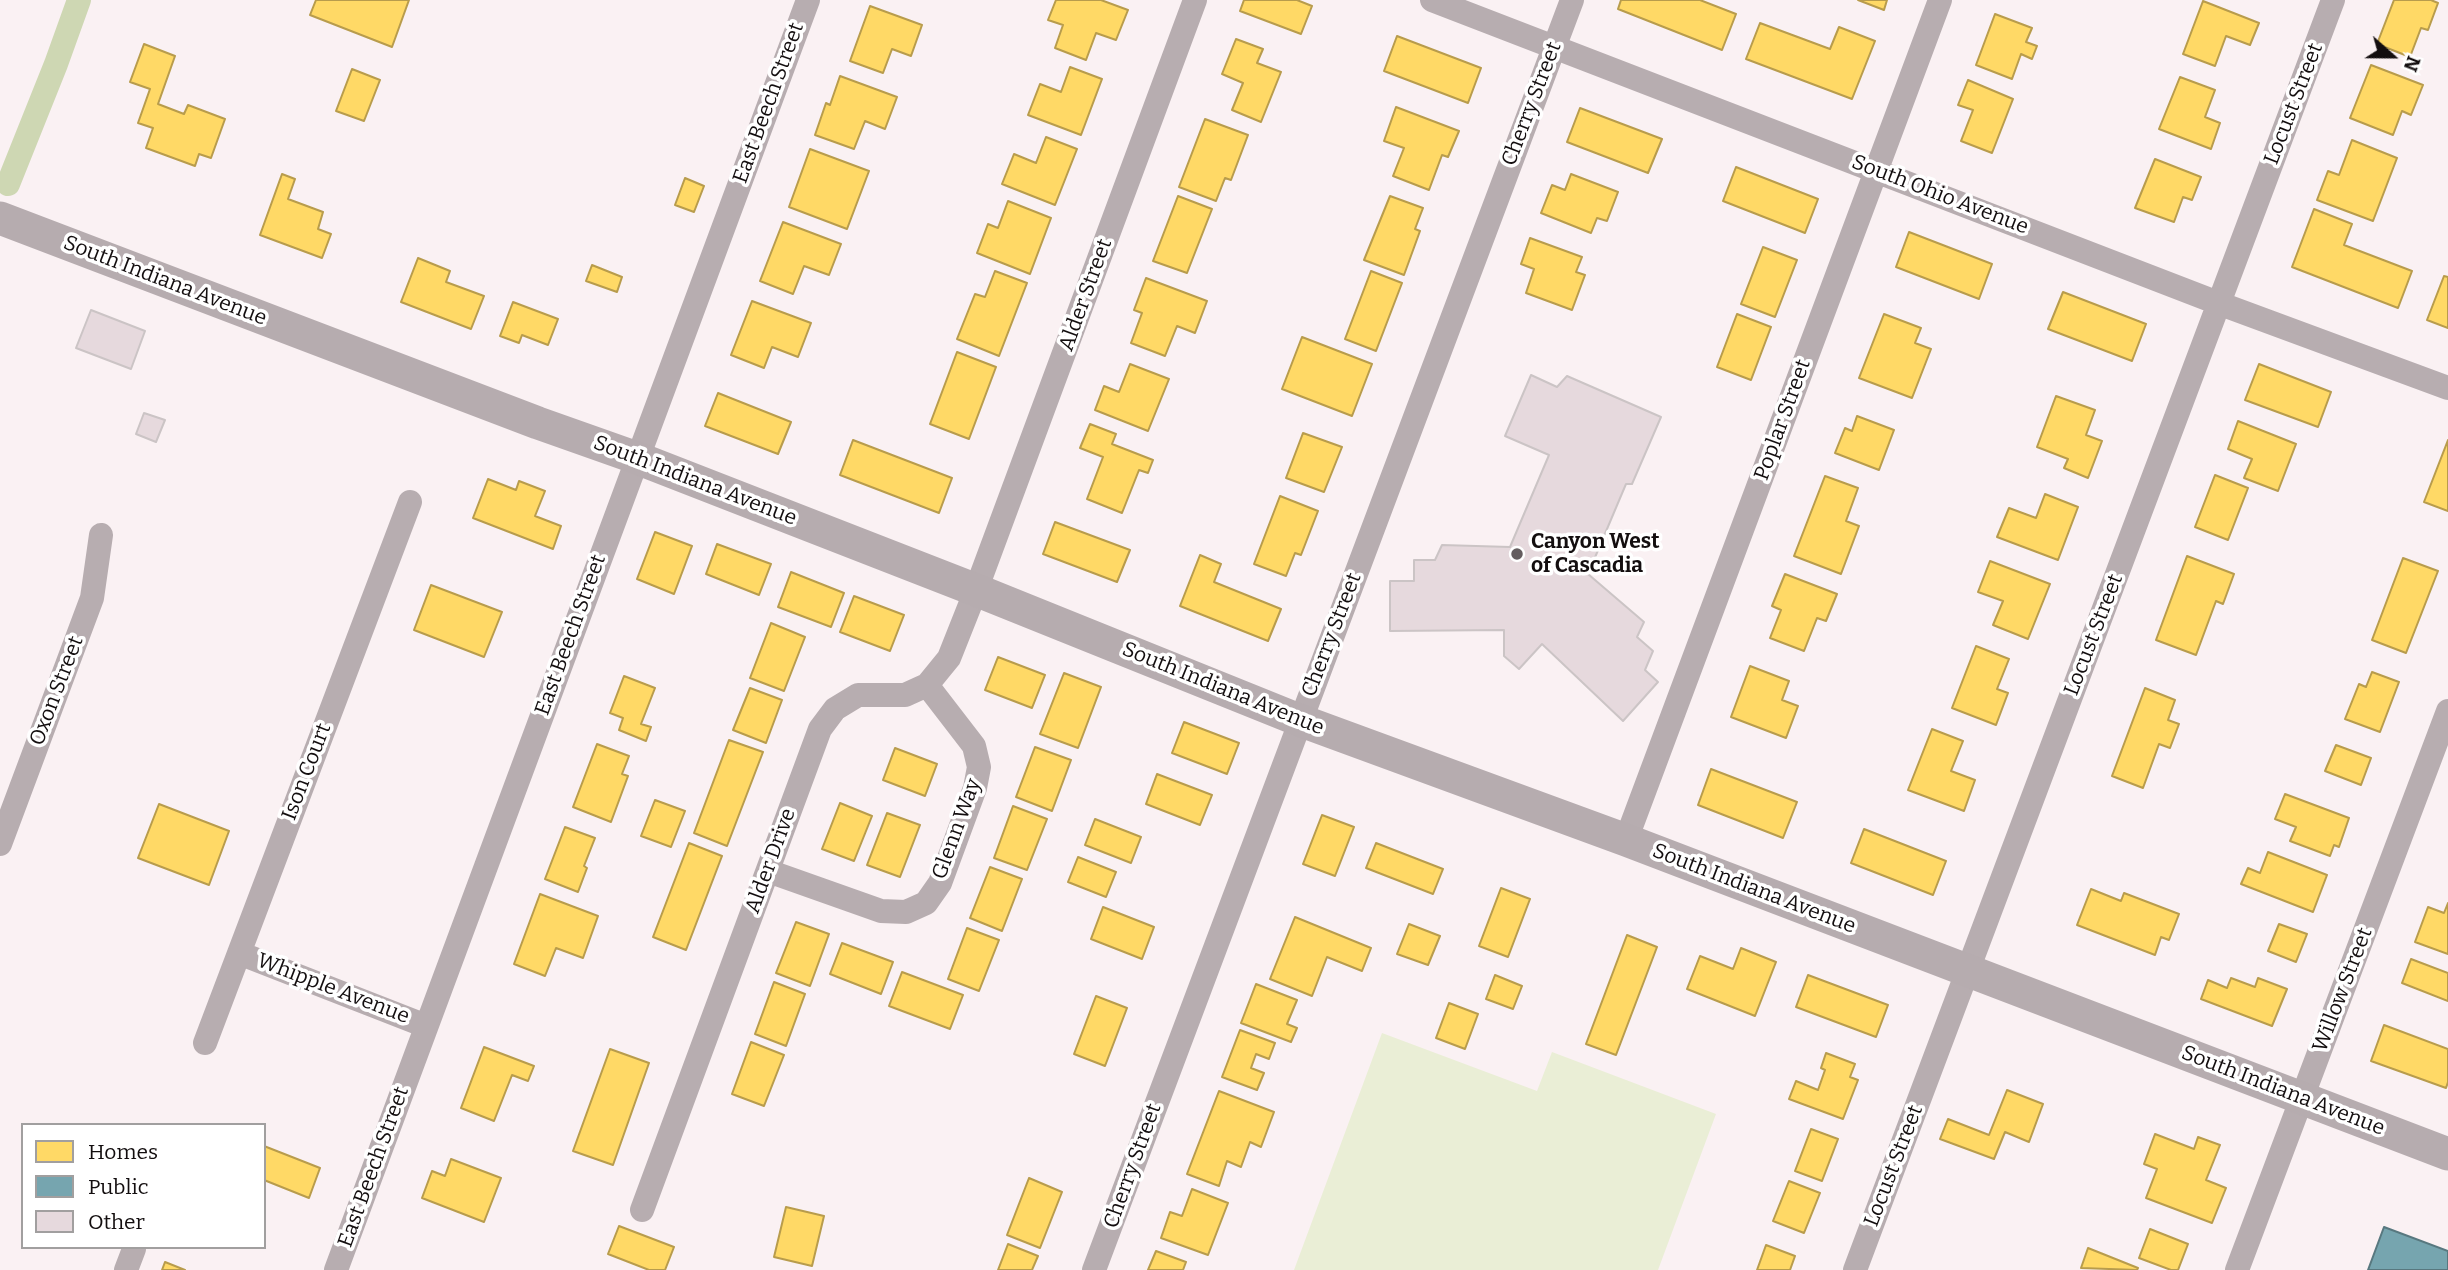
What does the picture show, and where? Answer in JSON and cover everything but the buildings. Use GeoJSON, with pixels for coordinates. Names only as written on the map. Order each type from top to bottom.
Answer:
{"type":"FeatureCollection","features":[{"type":"Feature","properties":{"kind":"main road","name":"South Indiana Avenue"},"geometry":{"type":"LineString","coordinates":[[0,219],[525,418],[637,457],[1299,720],[1626,840],[2448,1154]]}},
{"type":"Feature","properties":{"kind":"street","name":"East Beech Street"},"geometry":{"type":"LineString","coordinates":[[336,1270],[808,0]]}},
{"type":"Feature","properties":{"kind":"street","name":"Alder Street"},"geometry":{"type":"LineString","coordinates":[[976,590],[1195,0]]}},
{"type":"Feature","properties":{"kind":"street","name":"South Ohio Avenue"},"geometry":{"type":"LineString","coordinates":[[1432,0],[2218,303],[2448,388]]}},
{"type":"Feature","properties":{"kind":"street","name":"Cherry Street"},"geometry":{"type":"LineString","coordinates":[[1094,1270],[1572,0]]}},
{"type":"Feature","properties":{"kind":"street","name":"Poplar Street"},"geometry":{"type":"LineString","coordinates":[[1626,840],[1940,0]]}},
{"type":"Feature","properties":{"kind":"street","name":"Locust Street"},"geometry":{"type":"LineString","coordinates":[[1855,1270],[2333,0]]}},
{"type":"Feature","properties":{"kind":"street","name":"Ison Court"},"geometry":{"type":"LineString","coordinates":[[205,1042],[410,502]]}},
{"type":"Feature","properties":{"kind":"street","name":"Oxon Street"},"geometry":{"type":"LineString","coordinates":[[0,844],[92,598],[101,535]]}},
{"type":"Feature","properties":{"kind":"street"},"geometry":{"type":"LineString","coordinates":[[927,685],[949,659],[976,590]]}},
{"type":"Feature","properties":{"kind":"street","name":"Glenn Way"},"geometry":{"type":"LineString","coordinates":[[768,871],[881,911],[906,912],[926,903],[940,883],[975,788],[979,767],[974,746],[927,685]]}},
{"type":"Feature","properties":{"kind":"street","name":"Alder Drive"},"geometry":{"type":"LineString","coordinates":[[642,1210],[820,729],[835,709],[858,695],[905,695],[927,685]]}},
{"type":"Feature","properties":{"kind":"street","name":"Willow Street"},"geometry":{"type":"LineString","coordinates":[[2237,1270],[2448,711]]}},
{"type":"Feature","properties":{"kind":"street","name":"Whipple Avenue"},"geometry":{"type":"LineString","coordinates":[[239,953],[426,1026]]}},
{"type":"Feature","properties":{"kind":"green space"},"geometry":{"type":"Polygon","coordinates":[[[1382,1033],[1537,1091],[1552,1052],[1716,1114],[1658,1270],[1294,1270],[1382,1033]]]}},
{"type":"Feature","properties":{"kind":"waterway"},"geometry":{"type":"LineString","coordinates":[[8,184],[79,0]]}},
{"type":"Feature","properties":{"kind":"place","name":"Canyon West of Cascadia"},"geometry":{"type":"Point","coordinates":[1517,554]}}]}
